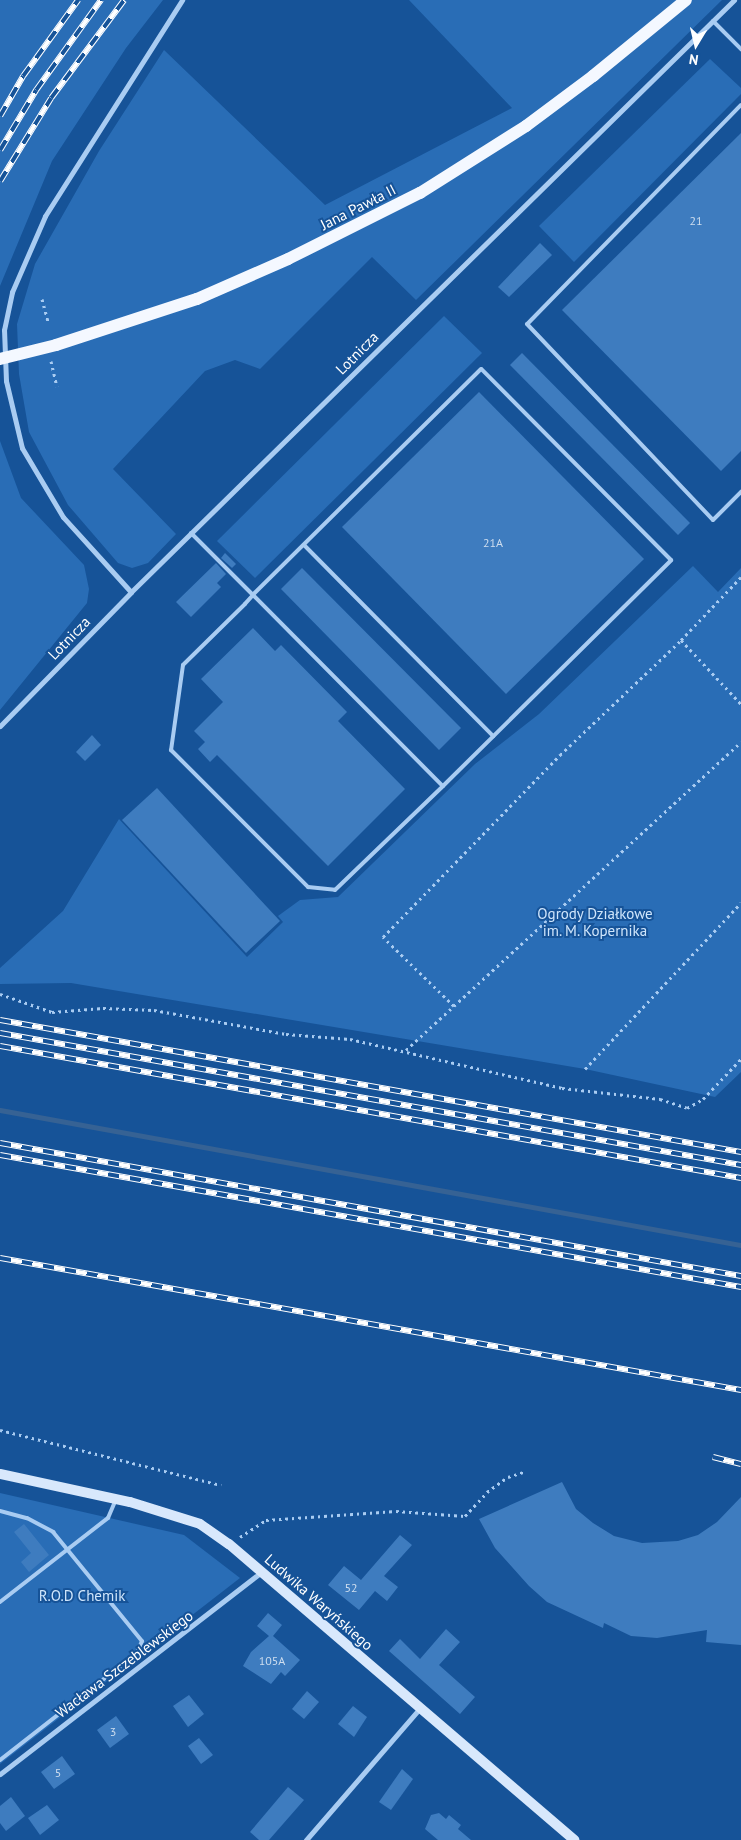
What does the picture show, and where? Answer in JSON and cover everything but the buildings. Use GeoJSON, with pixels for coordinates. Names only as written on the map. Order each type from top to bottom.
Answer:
{"type":"FeatureCollection","features":[{"type":"Feature","properties":{"kind":"main road","name":"Jana Pawła II"},"geometry":{"type":"LineString","coordinates":[[0,359],[56,345],[197,299],[288,259],[420,193],[526,126],[593,76],[686,0]]}},
{"type":"Feature","properties":{"kind":"street"},"geometry":{"type":"LineString","coordinates":[[131,592],[63,517],[22,448],[6,381],[4,330],[12,292],[45,216],[182,0]]}},
{"type":"Feature","properties":{"kind":"street","name":"Lotnicza"},"geometry":{"type":"LineString","coordinates":[[0,726],[131,592],[734,0]]}},
{"type":"Feature","properties":{"kind":"street","name":"Ludwika Waryńskiego"},"geometry":{"type":"LineString","coordinates":[[0,1474],[116,1499],[185,1517],[229,1544],[574,1840]]}},
{"type":"Feature","properties":{"kind":"street","name":"Wacława Szczeblewskiego"},"geometry":{"type":"LineString","coordinates":[[0,1774],[261,1572]]}},
{"type":"Feature","properties":{"kind":"street"},"geometry":{"type":"LineString","coordinates":[[306,1840],[420,1708]]}},
{"type":"Feature","properties":{"kind":"lane"},"geometry":{"type":"LineString","coordinates":[[712,21],[741,49]]}},
{"type":"Feature","properties":{"kind":"lane"},"geometry":{"type":"LineString","coordinates":[[741,105],[527,324],[713,520],[741,492]]}},
{"type":"Feature","properties":{"kind":"lane"},"geometry":{"type":"LineString","coordinates":[[481,369],[671,560],[335,890],[308,887],[172,750],[183,665],[304,545],[481,369]]}},
{"type":"Feature","properties":{"kind":"lane"},"geometry":{"type":"LineString","coordinates":[[191,533],[443,786]]}},
{"type":"Feature","properties":{"kind":"lane"},"geometry":{"type":"LineString","coordinates":[[304,545],[493,736]]}},
{"type":"Feature","properties":{"kind":"lane"},"geometry":{"type":"LineString","coordinates":[[0,1602],[108,1518],[116,1499]]}},
{"type":"Feature","properties":{"kind":"lane"},"geometry":{"type":"LineString","coordinates":[[0,1511],[27,1518],[53,1532],[142,1641],[137,1653],[0,1760]]}},
{"type":"Feature","properties":{"kind":"path"},"geometry":{"type":"LineString","coordinates":[[42,299],[48,322]]}},
{"type":"Feature","properties":{"kind":"path"},"geometry":{"type":"LineString","coordinates":[[51,361],[57,386]]}},
{"type":"Feature","properties":{"kind":"path"},"geometry":{"type":"LineString","coordinates":[[454,1006],[383,937],[560,755],[681,640],[741,577]]}},
{"type":"Feature","properties":{"kind":"path"},"geometry":{"type":"LineString","coordinates":[[681,640],[741,704]]}},
{"type":"Feature","properties":{"kind":"path"},"geometry":{"type":"LineString","coordinates":[[406,1050],[741,742]]}},
{"type":"Feature","properties":{"kind":"path"},"geometry":{"type":"LineString","coordinates":[[585,1069],[741,903]]}},
{"type":"Feature","properties":{"kind":"path"},"geometry":{"type":"LineString","coordinates":[[0,994],[52,1012],[103,1008],[154,1010],[228,1025],[350,1039],[406,1050],[562,1088],[660,1099],[688,1108],[703,1099],[741,1059]]}},
{"type":"Feature","properties":{"kind":"path"},"geometry":{"type":"LineString","coordinates":[[0,1430],[94,1450],[221,1485]]}},
{"type":"Feature","properties":{"kind":"path"},"geometry":{"type":"LineString","coordinates":[[229,1544],[266,1520],[396,1511],[465,1516],[487,1492],[508,1477],[526,1471]]}},
{"type":"Feature","properties":{"kind":"green space"},"geometry":{"type":"Polygon","coordinates":[[[0,0],[163,0],[126,48],[52,161],[0,286],[0,0]]]}},
{"type":"Feature","properties":{"kind":"green space"},"geometry":{"type":"Polygon","coordinates":[[[409,0],[722,0],[416,300],[372,257],[260,369],[235,360],[205,371],[113,469],[176,534],[148,563],[132,568],[118,563],[68,505],[29,432],[19,374],[17,324],[35,264],[99,151],[164,50],[325,205],[512,108],[409,0]]]}},
{"type":"Feature","properties":{"kind":"green space"},"geometry":{"type":"Polygon","coordinates":[[[710,59],[741,88],[741,94],[574,262],[539,226],[710,59]]]}},
{"type":"Feature","properties":{"kind":"green space"},"geometry":{"type":"Polygon","coordinates":[[[444,316],[482,353],[255,578],[217,541],[444,316]]]}},
{"type":"Feature","properties":{"kind":"green space"},"geometry":{"type":"Polygon","coordinates":[[[0,441],[21,498],[84,565],[89,589],[87,603],[0,710],[0,441]]]}},
{"type":"Feature","properties":{"kind":"green space","name":"Ogrody Działkowe im. M. Kopernika"},"geometry":{"type":"Polygon","coordinates":[[[693,566],[718,592],[741,568],[741,1072],[715,1097],[585,1069],[71,983],[0,984],[0,968],[63,911],[119,819],[247,957],[283,922],[278,916],[300,900],[338,897],[475,764],[539,714],[693,566]]]}},
{"type":"Feature","properties":{"kind":"green space","name":"R.O.D Chemik"},"geometry":{"type":"Polygon","coordinates":[[[0,1493],[184,1535],[240,1578],[0,1764],[0,1493]]]}},
{"type":"Feature","properties":{"kind":"waterway"},"geometry":{"type":"LineString","coordinates":[[0,1110],[741,1245]]}},
{"type":"Feature","properties":{"kind":"railway"},"geometry":{"type":"LineString","coordinates":[[0,116],[23,76],[78,0]]}},
{"type":"Feature","properties":{"kind":"railway"},"geometry":{"type":"LineString","coordinates":[[0,150],[36,90],[101,0]]}},
{"type":"Feature","properties":{"kind":"railway"},"geometry":{"type":"LineString","coordinates":[[0,181],[51,98],[124,0]]}},
{"type":"Feature","properties":{"kind":"railway"},"geometry":{"type":"LineString","coordinates":[[0,1020],[741,1152]]}},
{"type":"Feature","properties":{"kind":"railway"},"geometry":{"type":"LineString","coordinates":[[0,1033],[741,1165]]}},
{"type":"Feature","properties":{"kind":"railway"},"geometry":{"type":"LineString","coordinates":[[0,1046],[741,1178]]}},
{"type":"Feature","properties":{"kind":"railway"},"geometry":{"type":"LineString","coordinates":[[0,1143],[741,1276]]}},
{"type":"Feature","properties":{"kind":"railway"},"geometry":{"type":"LineString","coordinates":[[0,1155],[741,1287]]}},
{"type":"Feature","properties":{"kind":"railway"},"geometry":{"type":"LineString","coordinates":[[0,1258],[741,1390]]}},
{"type":"Feature","properties":{"kind":"railway"},"geometry":{"type":"LineString","coordinates":[[713,1457],[741,1464]]}}]}
